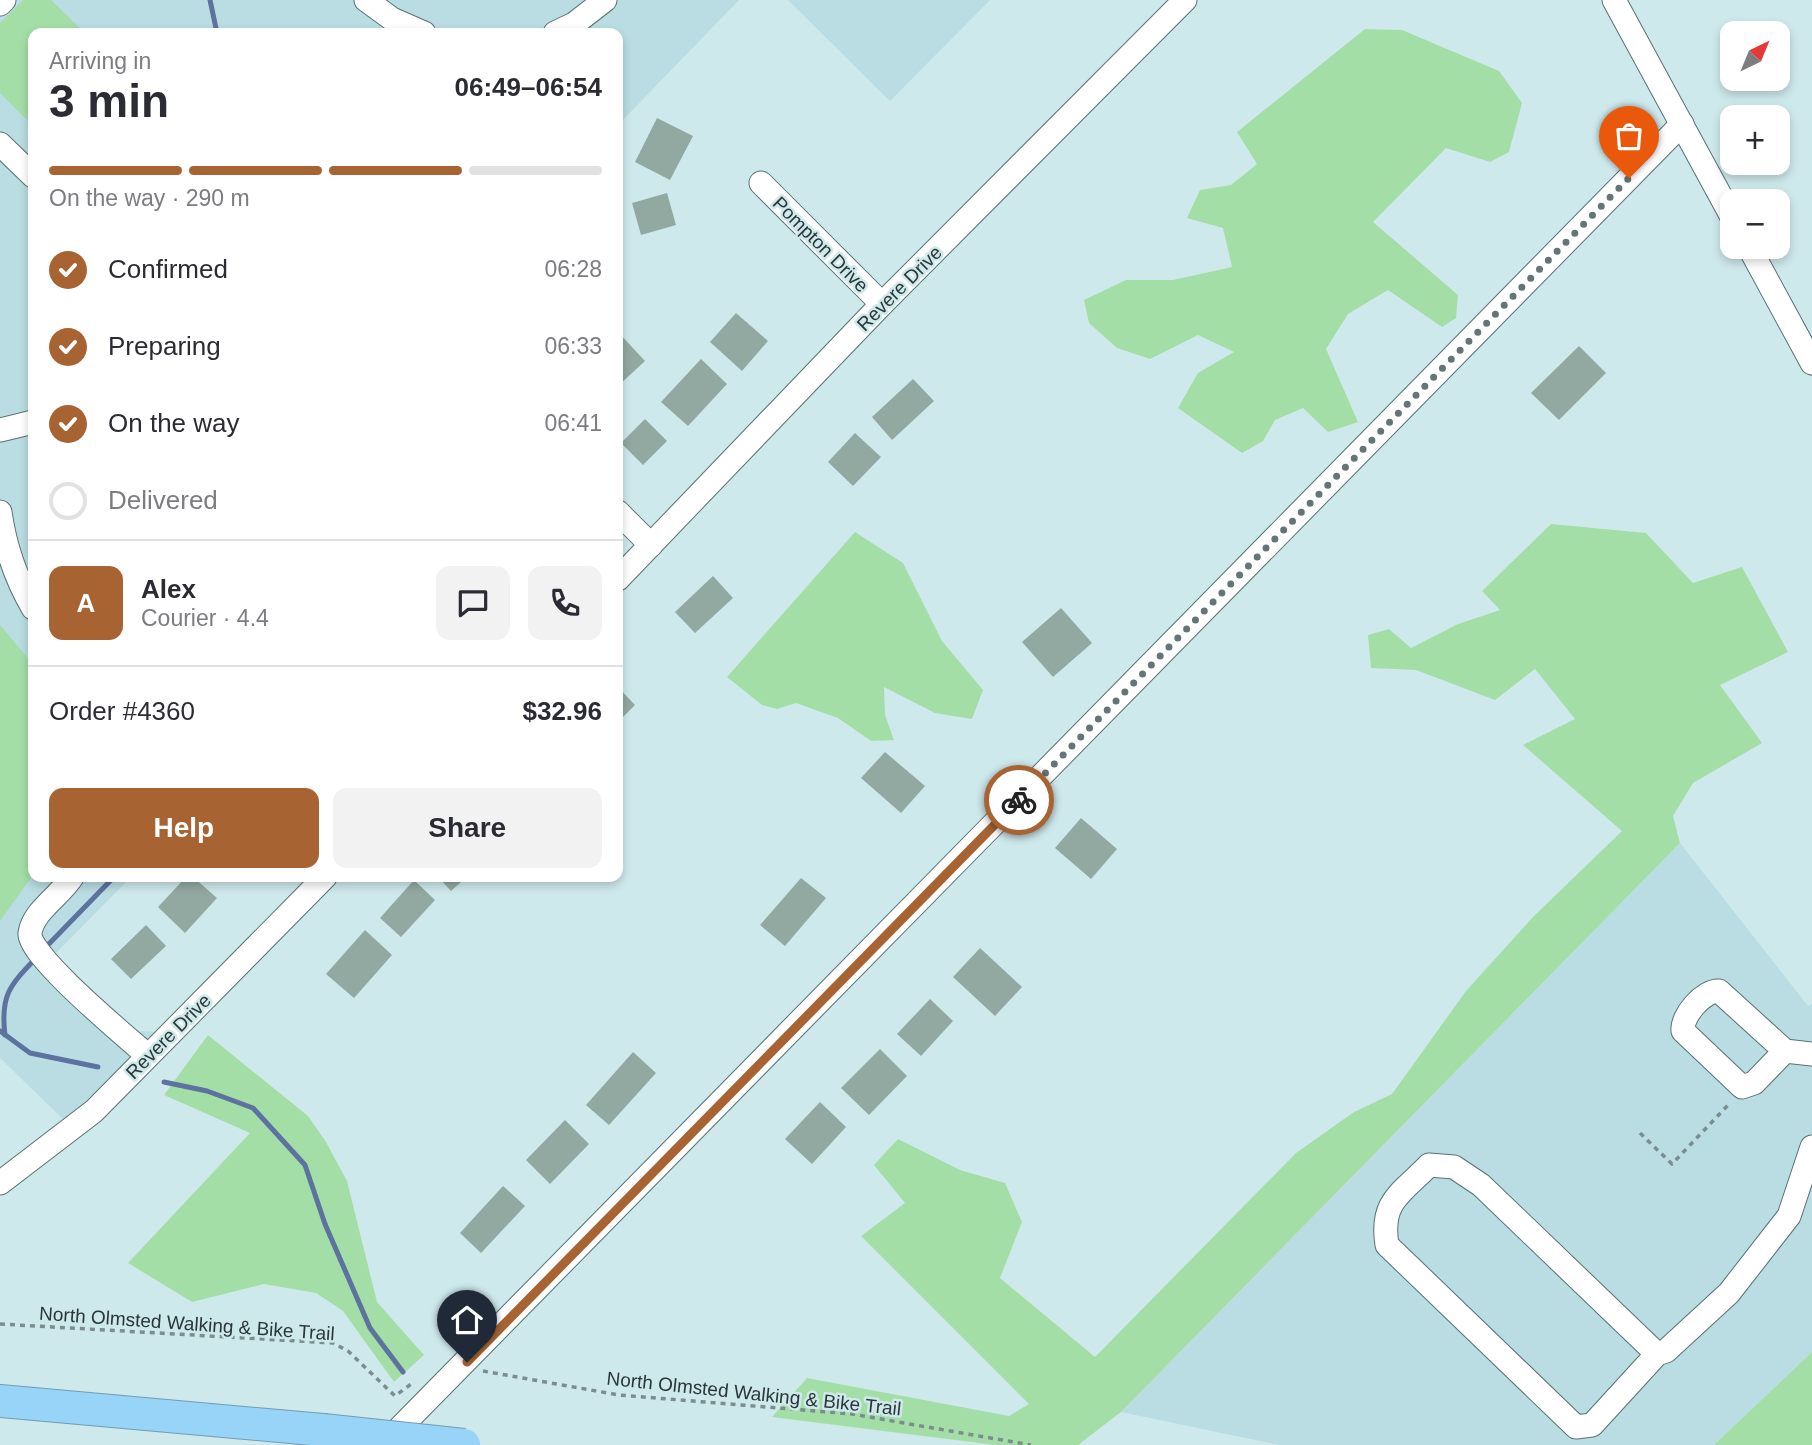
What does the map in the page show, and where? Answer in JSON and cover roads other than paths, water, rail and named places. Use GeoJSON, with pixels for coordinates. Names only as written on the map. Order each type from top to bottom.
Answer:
{"type":"FeatureCollection","features":[{"type":"Feature","properties":{"kind":"highway"},"geometry":{"type":"LineString","coordinates":[[0,1401],[464,1445]]}},
{"type":"Feature","properties":{"kind":"street"},"geometry":{"type":"LineString","coordinates":[[366,0],[392,19],[413,28]]}},
{"type":"Feature","properties":{"kind":"street"},"geometry":{"type":"LineString","coordinates":[[563,28],[605,0]]}},
{"type":"Feature","properties":{"kind":"street","name":"Revere Drive"},"geometry":{"type":"LineString","coordinates":[[623,574],[882,304],[1185,0]]}},
{"type":"Feature","properties":{"kind":"street"},"geometry":{"type":"LineString","coordinates":[[1614,0],[1720,195]]}},
{"type":"Feature","properties":{"kind":"street"},"geometry":{"type":"LineString","coordinates":[[383,1445],[1682,124]]}},
{"type":"Feature","properties":{"kind":"street"},"geometry":{"type":"LineString","coordinates":[[0,144],[28,171]]}},
{"type":"Feature","properties":{"kind":"street","name":"Pompton Drive"},"geometry":{"type":"LineString","coordinates":[[761,183],[882,304]]}},
{"type":"Feature","properties":{"kind":"street"},"geometry":{"type":"LineString","coordinates":[[1756,259],[1812,363]]}},
{"type":"Feature","properties":{"kind":"street"},"geometry":{"type":"LineString","coordinates":[[0,430],[28,423]]}},
{"type":"Feature","properties":{"kind":"street"},"geometry":{"type":"LineString","coordinates":[[0,512],[9,557],[28,597]]}},
{"type":"Feature","properties":{"kind":"street"},"geometry":{"type":"LineString","coordinates":[[623,517],[651,545]]}},
{"type":"Feature","properties":{"kind":"street"},"geometry":{"type":"LineString","coordinates":[[68,882],[33,924],[30,936],[39,954],[148,1056]]}},
{"type":"Feature","properties":{"kind":"street","name":"Revere Drive"},"geometry":{"type":"LineString","coordinates":[[0,1183],[94,1111],[320,882]]}},
{"type":"Feature","properties":{"kind":"street"},"geometry":{"type":"LineString","coordinates":[[1785,1051],[1754,1083],[1742,1087],[1683,1031],[1682,1026],[1685,1017],[1708,993],[1719,991],[1785,1051],[1812,1054]]}},
{"type":"Feature","properties":{"kind":"street"},"geometry":{"type":"LineString","coordinates":[[1657,1354],[1481,1185],[1454,1167],[1429,1165],[1387,1208],[1384,1224],[1387,1245],[1576,1427],[1592,1425],[1657,1354],[1666,1351],[1729,1293],[1789,1216],[1812,1147]]}},
{"type":"Feature","properties":{"kind":"waterway"},"geometry":{"type":"LineString","coordinates":[[210,0],[216,28]]}},
{"type":"Feature","properties":{"kind":"waterway"},"geometry":{"type":"LineString","coordinates":[[43,950],[109,882]]}},
{"type":"Feature","properties":{"kind":"waterway"},"geometry":{"type":"LineString","coordinates":[[5,1035],[4,1010],[9,992],[37,957]]}},
{"type":"Feature","properties":{"kind":"waterway"},"geometry":{"type":"LineString","coordinates":[[0,1031],[30,1053],[98,1067]]}},
{"type":"Feature","properties":{"kind":"waterway"},"geometry":{"type":"LineString","coordinates":[[164,1082],[207,1091],[253,1108],[305,1165],[325,1224],[370,1328],[403,1372]]}}]}
